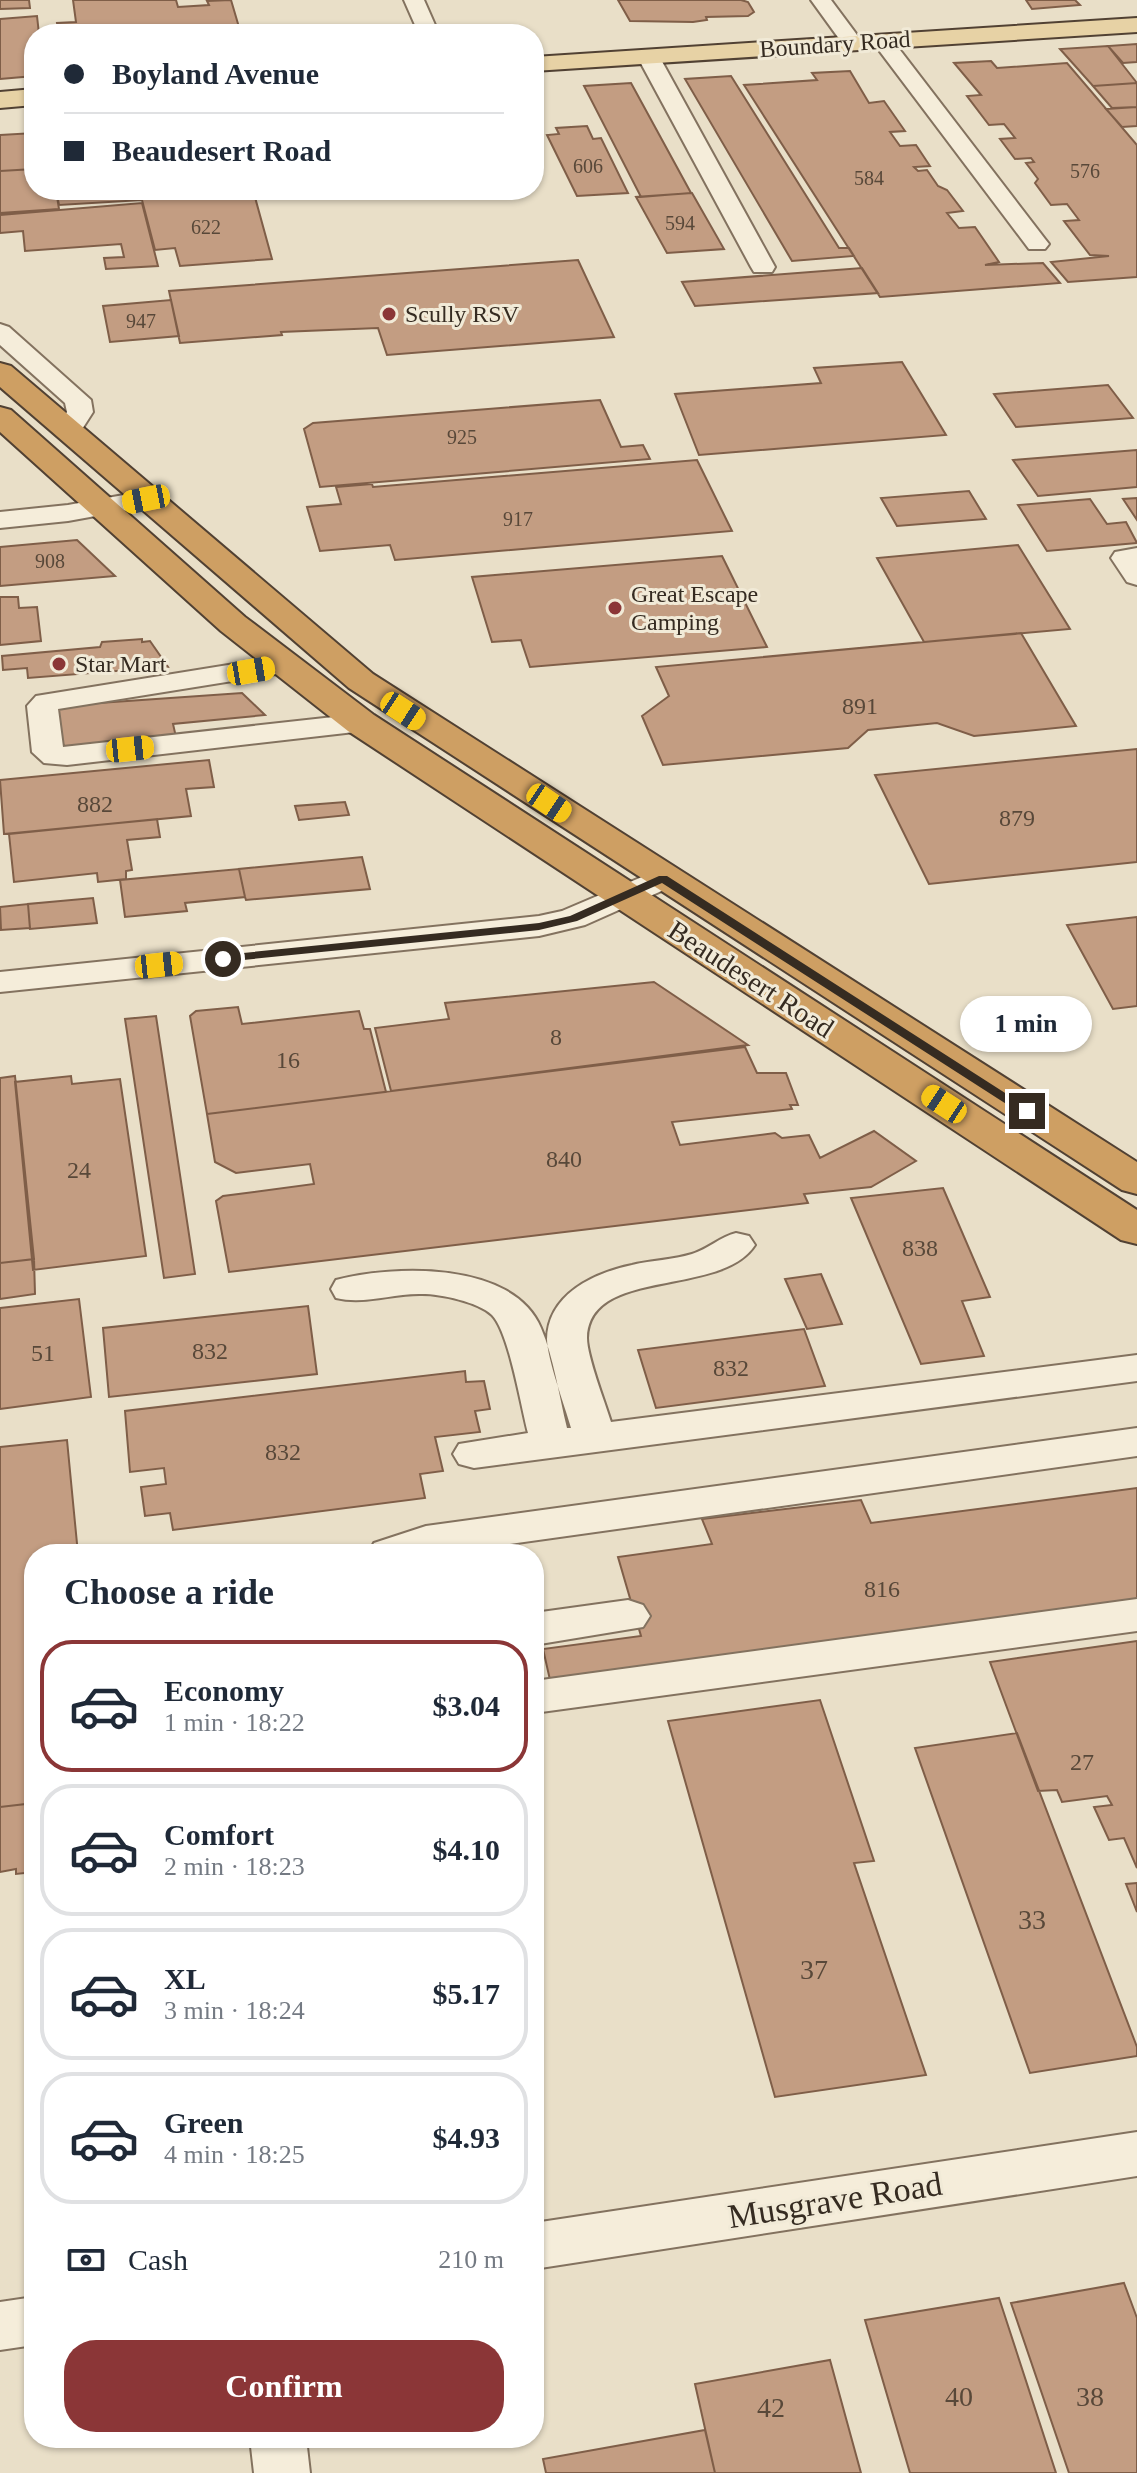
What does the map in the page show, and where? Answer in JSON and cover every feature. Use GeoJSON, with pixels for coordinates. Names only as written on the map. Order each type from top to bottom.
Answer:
{"type":"FeatureCollection","features":[{"type":"Feature","properties":{"kind":"highway","name":"Beaudesert Road"},"geometry":{"type":"LineString","coordinates":[[0,372],[361,681],[1137,1181]]}},
{"type":"Feature","properties":{"kind":"highway","name":"Beaudesert Road"},"geometry":{"type":"LineString","coordinates":[[0,416],[284,665],[361,723],[1137,1230]]}},
{"type":"Feature","properties":{"kind":"main road","name":"Boundary Road"},"geometry":{"type":"LineString","coordinates":[[544,63],[1137,25]]}},
{"type":"Feature","properties":{"kind":"main road"},"geometry":{"type":"LineString","coordinates":[[0,100],[24,98]]}},
{"type":"Feature","properties":{"kind":"street"},"geometry":{"type":"LineString","coordinates":[[414,0],[425,24]]}},
{"type":"Feature","properties":{"kind":"street"},"geometry":{"type":"LineString","coordinates":[[821,0],[852,43]]}},
{"type":"Feature","properties":{"kind":"street"},"geometry":{"type":"LineString","coordinates":[[883,41],[1037,244]]}},
{"type":"Feature","properties":{"kind":"street"},"geometry":{"type":"LineString","coordinates":[[648,56],[763,267]]}},
{"type":"Feature","properties":{"kind":"street"},"geometry":{"type":"LineString","coordinates":[[0,332],[78,400],[80,412],[68,431]]}},
{"type":"Feature","properties":{"kind":"street"},"geometry":{"type":"LineString","coordinates":[[0,520],[146,499]]}},
{"type":"Feature","properties":{"kind":"street"},"geometry":{"type":"LineString","coordinates":[[1137,557],[1125,558],[1137,576]]}},
{"type":"Feature","properties":{"kind":"street"},"geometry":{"type":"LineString","coordinates":[[284,665],[47,702],[42,706],[48,752],[55,756],[67,756],[361,723]]}},
{"type":"Feature","properties":{"kind":"street"},"geometry":{"type":"LineString","coordinates":[[0,982],[539,926],[573,918],[663,878]]}},
{"type":"Feature","properties":{"kind":"street"},"geometry":{"type":"LineString","coordinates":[[595,1439],[567,1340],[573,1313],[595,1291],[632,1277],[704,1264],[736,1245]]}},
{"type":"Feature","properties":{"kind":"street"},"geometry":{"type":"LineString","coordinates":[[350,1289],[424,1281],[482,1294],[505,1305],[521,1327],[551,1444]]}},
{"type":"Feature","properties":{"kind":"street"},"geometry":{"type":"LineString","coordinates":[[474,1454],[1137,1368]]}},
{"type":"Feature","properties":{"kind":"street"},"geometry":{"type":"LineString","coordinates":[[417,1544],[1137,1442]]}},
{"type":"Feature","properties":{"kind":"street"},"geometry":{"type":"LineString","coordinates":[[544,1696],[1137,1615]]}},
{"type":"Feature","properties":{"kind":"street"},"geometry":{"type":"LineString","coordinates":[[544,1628],[628,1616]]}},
{"type":"Feature","properties":{"kind":"street","name":"Musgrave Road"},"geometry":{"type":"LineString","coordinates":[[544,2244],[1137,2154]]}},
{"type":"Feature","properties":{"kind":"street"},"geometry":{"type":"LineString","coordinates":[[0,2326],[24,2322]]}},
{"type":"Feature","properties":{"kind":"street"},"geometry":{"type":"LineString","coordinates":[[279,2448],[282,2473]]}},
{"type":"Feature","properties":{"kind":"building"},"geometry":{"type":"Polygon","coordinates":[[[0,0],[29,0],[30,8],[0,9],[0,0]]]}},
{"type":"Feature","properties":{"kind":"building"},"geometry":{"type":"Polygon","coordinates":[[[73,0],[176,0],[178,7],[231,0],[238,24],[57,23],[76,22],[73,0]]]}},
{"type":"Feature","properties":{"kind":"building"},"geometry":{"type":"Polygon","coordinates":[[[618,0],[741,0],[748,2],[754,12],[748,16],[706,17],[707,20],[693,22],[630,21],[618,0]]]}},
{"type":"Feature","properties":{"kind":"building"},"geometry":{"type":"Polygon","coordinates":[[[1026,0],[1075,0],[1080,5],[1032,9],[1026,0]]]}},
{"type":"Feature","properties":{"kind":"building"},"geometry":{"type":"Polygon","coordinates":[[[37,16],[38,24],[24,24],[24,77],[0,79],[0,19],[37,16]]]}},
{"type":"Feature","properties":{"kind":"building"},"geometry":{"type":"Polygon","coordinates":[[[1137,44],[1137,62],[1123,63],[1108,46],[1137,44]]]}},
{"type":"Feature","properties":{"kind":"building"},"geometry":{"type":"Polygon","coordinates":[[[1108,46],[1137,83],[1093,86],[1060,49],[1108,46]]]}},
{"type":"Feature","properties":{"kind":"building"},"geometry":{"type":"Polygon","coordinates":[[[991,61],[997,68],[1067,63],[1137,145],[1137,277],[1068,282],[1051,262],[1109,256],[1090,255],[1064,221],[1079,220],[1067,204],[1051,205],[1035,183],[1038,179],[1026,163],[1034,162],[1031,158],[1015,159],[1000,139],[1015,138],[1004,124],[989,125],[967,96],[981,95],[954,63],[991,61]]]}},
{"type":"Feature","properties":{"kind":"building"},"geometry":{"type":"Polygon","coordinates":[[[850,71],[869,103],[884,101],[905,131],[890,132],[900,146],[916,145],[930,166],[914,167],[918,171],[927,170],[963,211],[947,213],[959,228],[975,227],[999,262],[985,265],[1043,263],[1060,283],[880,297],[744,85],[817,80],[812,73],[850,71]]]}},
{"type":"Feature","properties":{"kind":"building"},"geometry":{"type":"Polygon","coordinates":[[[731,76],[839,248],[849,248],[854,256],[792,261],[685,79],[731,76]]]}},
{"type":"Feature","properties":{"kind":"building"},"geometry":{"type":"Polygon","coordinates":[[[631,83],[691,193],[641,197],[584,86],[631,83]]]}},
{"type":"Feature","properties":{"kind":"building"},"geometry":{"type":"Polygon","coordinates":[[[1137,83],[1137,107],[1112,108],[1093,86],[1137,83]]]}},
{"type":"Feature","properties":{"kind":"building"},"geometry":{"type":"Polygon","coordinates":[[[1137,107],[1137,126],[1122,127],[1106,109],[1137,107]]]}},
{"type":"Feature","properties":{"kind":"building"},"geometry":{"type":"Polygon","coordinates":[[[587,126],[593,139],[601,138],[628,193],[577,196],[547,135],[559,134],[556,128],[587,126]]]}},
{"type":"Feature","properties":{"kind":"building"},"geometry":{"type":"Polygon","coordinates":[[[24,134],[24,170],[0,171],[0,135],[24,134]]]}},
{"type":"Feature","properties":{"kind":"building"},"geometry":{"type":"Polygon","coordinates":[[[24,170],[24,200],[58,200],[59,209],[0,213],[0,171],[24,170]]]}},
{"type":"Feature","properties":{"kind":"building"},"geometry":{"type":"Polygon","coordinates":[[[692,193],[724,249],[667,253],[636,197],[692,193]]]}},
{"type":"Feature","properties":{"kind":"building"},"geometry":{"type":"Polygon","coordinates":[[[58,200],[142,200],[59,205],[58,200]]]}},
{"type":"Feature","properties":{"kind":"building"},"geometry":{"type":"Polygon","coordinates":[[[142,200],[256,200],[272,259],[180,266],[175,248],[155,250],[142,200]]]}},
{"type":"Feature","properties":{"kind":"building"},"geometry":{"type":"Polygon","coordinates":[[[142,203],[158,266],[106,269],[104,258],[124,257],[121,244],[25,251],[23,231],[0,233],[0,215],[142,203]]]}},
{"type":"Feature","properties":{"kind":"building","name":"Scully RSV"},"geometry":{"type":"Polygon","coordinates":[[[578,260],[614,337],[387,355],[378,328],[281,332],[282,335],[180,343],[169,291],[578,260]]]}},
{"type":"Feature","properties":{"kind":"building"},"geometry":{"type":"Polygon","coordinates":[[[862,268],[878,293],[695,306],[682,282],[862,268]]]}},
{"type":"Feature","properties":{"kind":"building"},"geometry":{"type":"Polygon","coordinates":[[[171,300],[179,336],[110,342],[103,306],[171,300]]]}},
{"type":"Feature","properties":{"kind":"building"},"geometry":{"type":"Polygon","coordinates":[[[902,362],[946,435],[699,455],[675,394],[821,383],[814,368],[902,362]]]}},
{"type":"Feature","properties":{"kind":"building"},"geometry":{"type":"Polygon","coordinates":[[[1108,385],[1133,418],[1016,427],[994,394],[1108,385]]]}},
{"type":"Feature","properties":{"kind":"building"},"geometry":{"type":"Polygon","coordinates":[[[600,400],[621,447],[643,445],[650,459],[320,487],[304,429],[313,423],[600,400]]]}},
{"type":"Feature","properties":{"kind":"building"},"geometry":{"type":"Polygon","coordinates":[[[1137,450],[1137,487],[1038,496],[1013,460],[1137,450]]]}},
{"type":"Feature","properties":{"kind":"building"},"geometry":{"type":"Polygon","coordinates":[[[697,460],[732,531],[395,560],[390,545],[320,551],[307,507],[341,504],[336,487],[372,484],[373,487],[697,460]]]}},
{"type":"Feature","properties":{"kind":"building"},"geometry":{"type":"Polygon","coordinates":[[[969,491],[986,519],[897,526],[881,498],[969,491]]]}},
{"type":"Feature","properties":{"kind":"building"},"geometry":{"type":"Polygon","coordinates":[[[1137,498],[1137,520],[1123,499],[1137,498]]]}},
{"type":"Feature","properties":{"kind":"building"},"geometry":{"type":"Polygon","coordinates":[[[1090,499],[1107,524],[1126,522],[1137,543],[1047,551],[1018,505],[1090,499]]]}},
{"type":"Feature","properties":{"kind":"building"},"geometry":{"type":"Polygon","coordinates":[[[77,540],[115,576],[0,586],[0,547],[77,540]]]}},
{"type":"Feature","properties":{"kind":"building"},"geometry":{"type":"Polygon","coordinates":[[[1018,545],[1070,629],[924,642],[877,558],[1018,545]]]}},
{"type":"Feature","properties":{"kind":"building","name":"Great Escape Camping"},"geometry":{"type":"Polygon","coordinates":[[[722,556],[767,647],[530,667],[521,640],[492,642],[472,577],[722,556]]]}},
{"type":"Feature","properties":{"kind":"building"},"geometry":{"type":"Polygon","coordinates":[[[0,597],[18,597],[19,608],[37,607],[41,641],[0,645],[0,597]]]}},
{"type":"Feature","properties":{"kind":"building"},"geometry":{"type":"Polygon","coordinates":[[[1021,633],[1076,726],[974,736],[937,723],[868,730],[848,748],[663,765],[642,716],[669,696],[656,667],[1021,633]]]}},
{"type":"Feature","properties":{"kind":"building"},"geometry":{"type":"Polygon","coordinates":[[[142,639],[142,642],[150,641],[168,667],[28,678],[27,668],[3,670],[2,656],[100,647],[102,642],[142,639]]]}},
{"type":"Feature","properties":{"kind":"building"},"geometry":{"type":"Polygon","coordinates":[[[242,693],[265,715],[173,724],[176,737],[62,747],[56,706],[242,693]]]}},
{"type":"Feature","properties":{"kind":"building"},"geometry":{"type":"Polygon","coordinates":[[[1137,749],[1137,862],[929,884],[875,775],[1137,749]]]}},
{"type":"Feature","properties":{"kind":"building"},"geometry":{"type":"Polygon","coordinates":[[[209,760],[214,787],[186,789],[191,816],[4,834],[0,780],[209,760]]]}},
{"type":"Feature","properties":{"kind":"building"},"geometry":{"type":"Polygon","coordinates":[[[345,802],[349,815],[299,820],[295,806],[345,802]]]}},
{"type":"Feature","properties":{"kind":"building"},"geometry":{"type":"Polygon","coordinates":[[[157,819],[160,837],[127,840],[132,870],[126,871],[126,879],[98,882],[97,873],[14,882],[9,834],[157,819]]]}},
{"type":"Feature","properties":{"kind":"building"},"geometry":{"type":"Polygon","coordinates":[[[362,857],[370,889],[246,900],[239,869],[362,857]]]}},
{"type":"Feature","properties":{"kind":"building"},"geometry":{"type":"Polygon","coordinates":[[[239,869],[245,897],[185,903],[187,911],[125,917],[120,880],[239,869]]]}},
{"type":"Feature","properties":{"kind":"building"},"geometry":{"type":"Polygon","coordinates":[[[93,898],[97,923],[30,929],[28,904],[93,898]]]}},
{"type":"Feature","properties":{"kind":"building"},"geometry":{"type":"Polygon","coordinates":[[[28,904],[30,928],[1,930],[0,907],[28,904]]]}},
{"type":"Feature","properties":{"kind":"building"},"geometry":{"type":"Polygon","coordinates":[[[1137,917],[1137,1006],[1113,1009],[1067,925],[1137,917]]]}},
{"type":"Feature","properties":{"kind":"building"},"geometry":{"type":"Polygon","coordinates":[[[654,982],[748,1045],[391,1091],[375,1028],[449,1019],[445,1003],[654,982]]]}},
{"type":"Feature","properties":{"kind":"building"},"geometry":{"type":"Polygon","coordinates":[[[238,1007],[242,1024],[359,1011],[364,1029],[370,1029],[386,1092],[207,1114],[190,1016],[196,1011],[238,1007]]]}},
{"type":"Feature","properties":{"kind":"building"},"geometry":{"type":"Polygon","coordinates":[[[156,1016],[195,1274],[164,1278],[125,1019],[156,1016]]]}},
{"type":"Feature","properties":{"kind":"building"},"geometry":{"type":"Polygon","coordinates":[[[745,1047],[757,1073],[786,1073],[798,1105],[790,1105],[792,1109],[672,1122],[680,1145],[775,1133],[782,1138],[809,1135],[820,1158],[874,1131],[916,1161],[871,1187],[804,1194],[808,1203],[229,1272],[216,1201],[223,1196],[314,1184],[310,1164],[236,1173],[215,1162],[207,1114],[745,1047]]]}},
{"type":"Feature","properties":{"kind":"building"},"geometry":{"type":"Polygon","coordinates":[[[15,1076],[34,1259],[0,1263],[0,1078],[15,1076]]]}},
{"type":"Feature","properties":{"kind":"building"},"geometry":{"type":"Polygon","coordinates":[[[71,1076],[72,1084],[120,1079],[146,1256],[33,1270],[15,1082],[71,1076]]]}},
{"type":"Feature","properties":{"kind":"building"},"geometry":{"type":"Polygon","coordinates":[[[943,1188],[990,1297],[962,1301],[984,1356],[921,1364],[851,1198],[943,1188]]]}},
{"type":"Feature","properties":{"kind":"building"},"geometry":{"type":"Polygon","coordinates":[[[34,1259],[35,1294],[0,1299],[0,1263],[34,1259]]]}},
{"type":"Feature","properties":{"kind":"building"},"geometry":{"type":"Polygon","coordinates":[[[821,1274],[842,1324],[807,1329],[785,1279],[821,1274]]]}},
{"type":"Feature","properties":{"kind":"building"},"geometry":{"type":"Polygon","coordinates":[[[79,1299],[91,1397],[0,1409],[0,1308],[79,1299]]]}},
{"type":"Feature","properties":{"kind":"building"},"geometry":{"type":"Polygon","coordinates":[[[308,1306],[317,1374],[109,1397],[103,1328],[308,1306]]]}},
{"type":"Feature","properties":{"kind":"building"},"geometry":{"type":"Polygon","coordinates":[[[804,1329],[825,1386],[656,1408],[638,1350],[804,1329]]]}},
{"type":"Feature","properties":{"kind":"building"},"geometry":{"type":"Polygon","coordinates":[[[465,1371],[466,1382],[484,1381],[490,1409],[475,1411],[480,1432],[435,1437],[443,1471],[420,1474],[425,1498],[173,1530],[170,1513],[145,1516],[141,1487],[166,1484],[164,1468],[130,1472],[125,1411],[465,1371]]]}},
{"type":"Feature","properties":{"kind":"building"},"geometry":{"type":"Polygon","coordinates":[[[67,1440],[77,1544],[24,1544],[24,1804],[0,1807],[0,1447],[67,1440]]]}},
{"type":"Feature","properties":{"kind":"building"},"geometry":{"type":"Polygon","coordinates":[[[1137,1488],[1137,1602],[550,1680],[544,1649],[641,1636],[618,1557],[712,1544],[702,1519],[861,1500],[871,1523],[1137,1488]]]}},
{"type":"Feature","properties":{"kind":"building"},"geometry":{"type":"Polygon","coordinates":[[[1137,1641],[1137,1868],[1124,1838],[1109,1840],[1094,1807],[1112,1805],[1107,1796],[1062,1802],[1057,1790],[1038,1791],[990,1662],[1137,1641]]]}},
{"type":"Feature","properties":{"kind":"building"},"geometry":{"type":"Polygon","coordinates":[[[820,1700],[874,1861],[854,1863],[926,2075],[775,2097],[668,1721],[820,1700]]]}},
{"type":"Feature","properties":{"kind":"building"},"geometry":{"type":"Polygon","coordinates":[[[1017,1733],[1137,2047],[1137,2056],[1030,2073],[915,1748],[1017,1733]]]}},
{"type":"Feature","properties":{"kind":"building"},"geometry":{"type":"Polygon","coordinates":[[[24,1804],[24,1873],[16,1874],[16,1869],[0,1872],[0,1807],[24,1804]]]}},
{"type":"Feature","properties":{"kind":"building"},"geometry":{"type":"Polygon","coordinates":[[[1137,1883],[1137,1912],[1126,1884],[1137,1883]]]}},
{"type":"Feature","properties":{"kind":"building"},"geometry":{"type":"Polygon","coordinates":[[[1124,2283],[1137,2318],[1137,2473],[1069,2473],[1011,2303],[1124,2283]]]}},
{"type":"Feature","properties":{"kind":"building"},"geometry":{"type":"Polygon","coordinates":[[[999,2298],[1056,2473],[910,2473],[865,2320],[999,2298]]]}},
{"type":"Feature","properties":{"kind":"building"},"geometry":{"type":"Polygon","coordinates":[[[830,2360],[861,2473],[715,2473],[695,2384],[830,2360]]]}},
{"type":"Feature","properties":{"kind":"building"},"geometry":{"type":"Polygon","coordinates":[[[705,2430],[715,2473],[546,2473],[543,2459],[705,2430]]]}},
{"type":"Feature","properties":{"kind":"place","name":"Scully RSV"},"geometry":{"type":"Point","coordinates":[389,314]}},
{"type":"Feature","properties":{"kind":"place","name":"Great Escape Camping"},"geometry":{"type":"Point","coordinates":[615,608]}},
{"type":"Feature","properties":{"kind":"place","name":"Star Mart"},"geometry":{"type":"Point","coordinates":[59,664]}},
{"type":"Feature","properties":{"kind":"route"},"geometry":{"type":"LineString","coordinates":[[223,959],[539,926],[588,913],[663,878],[1027,1111]]}}]}
